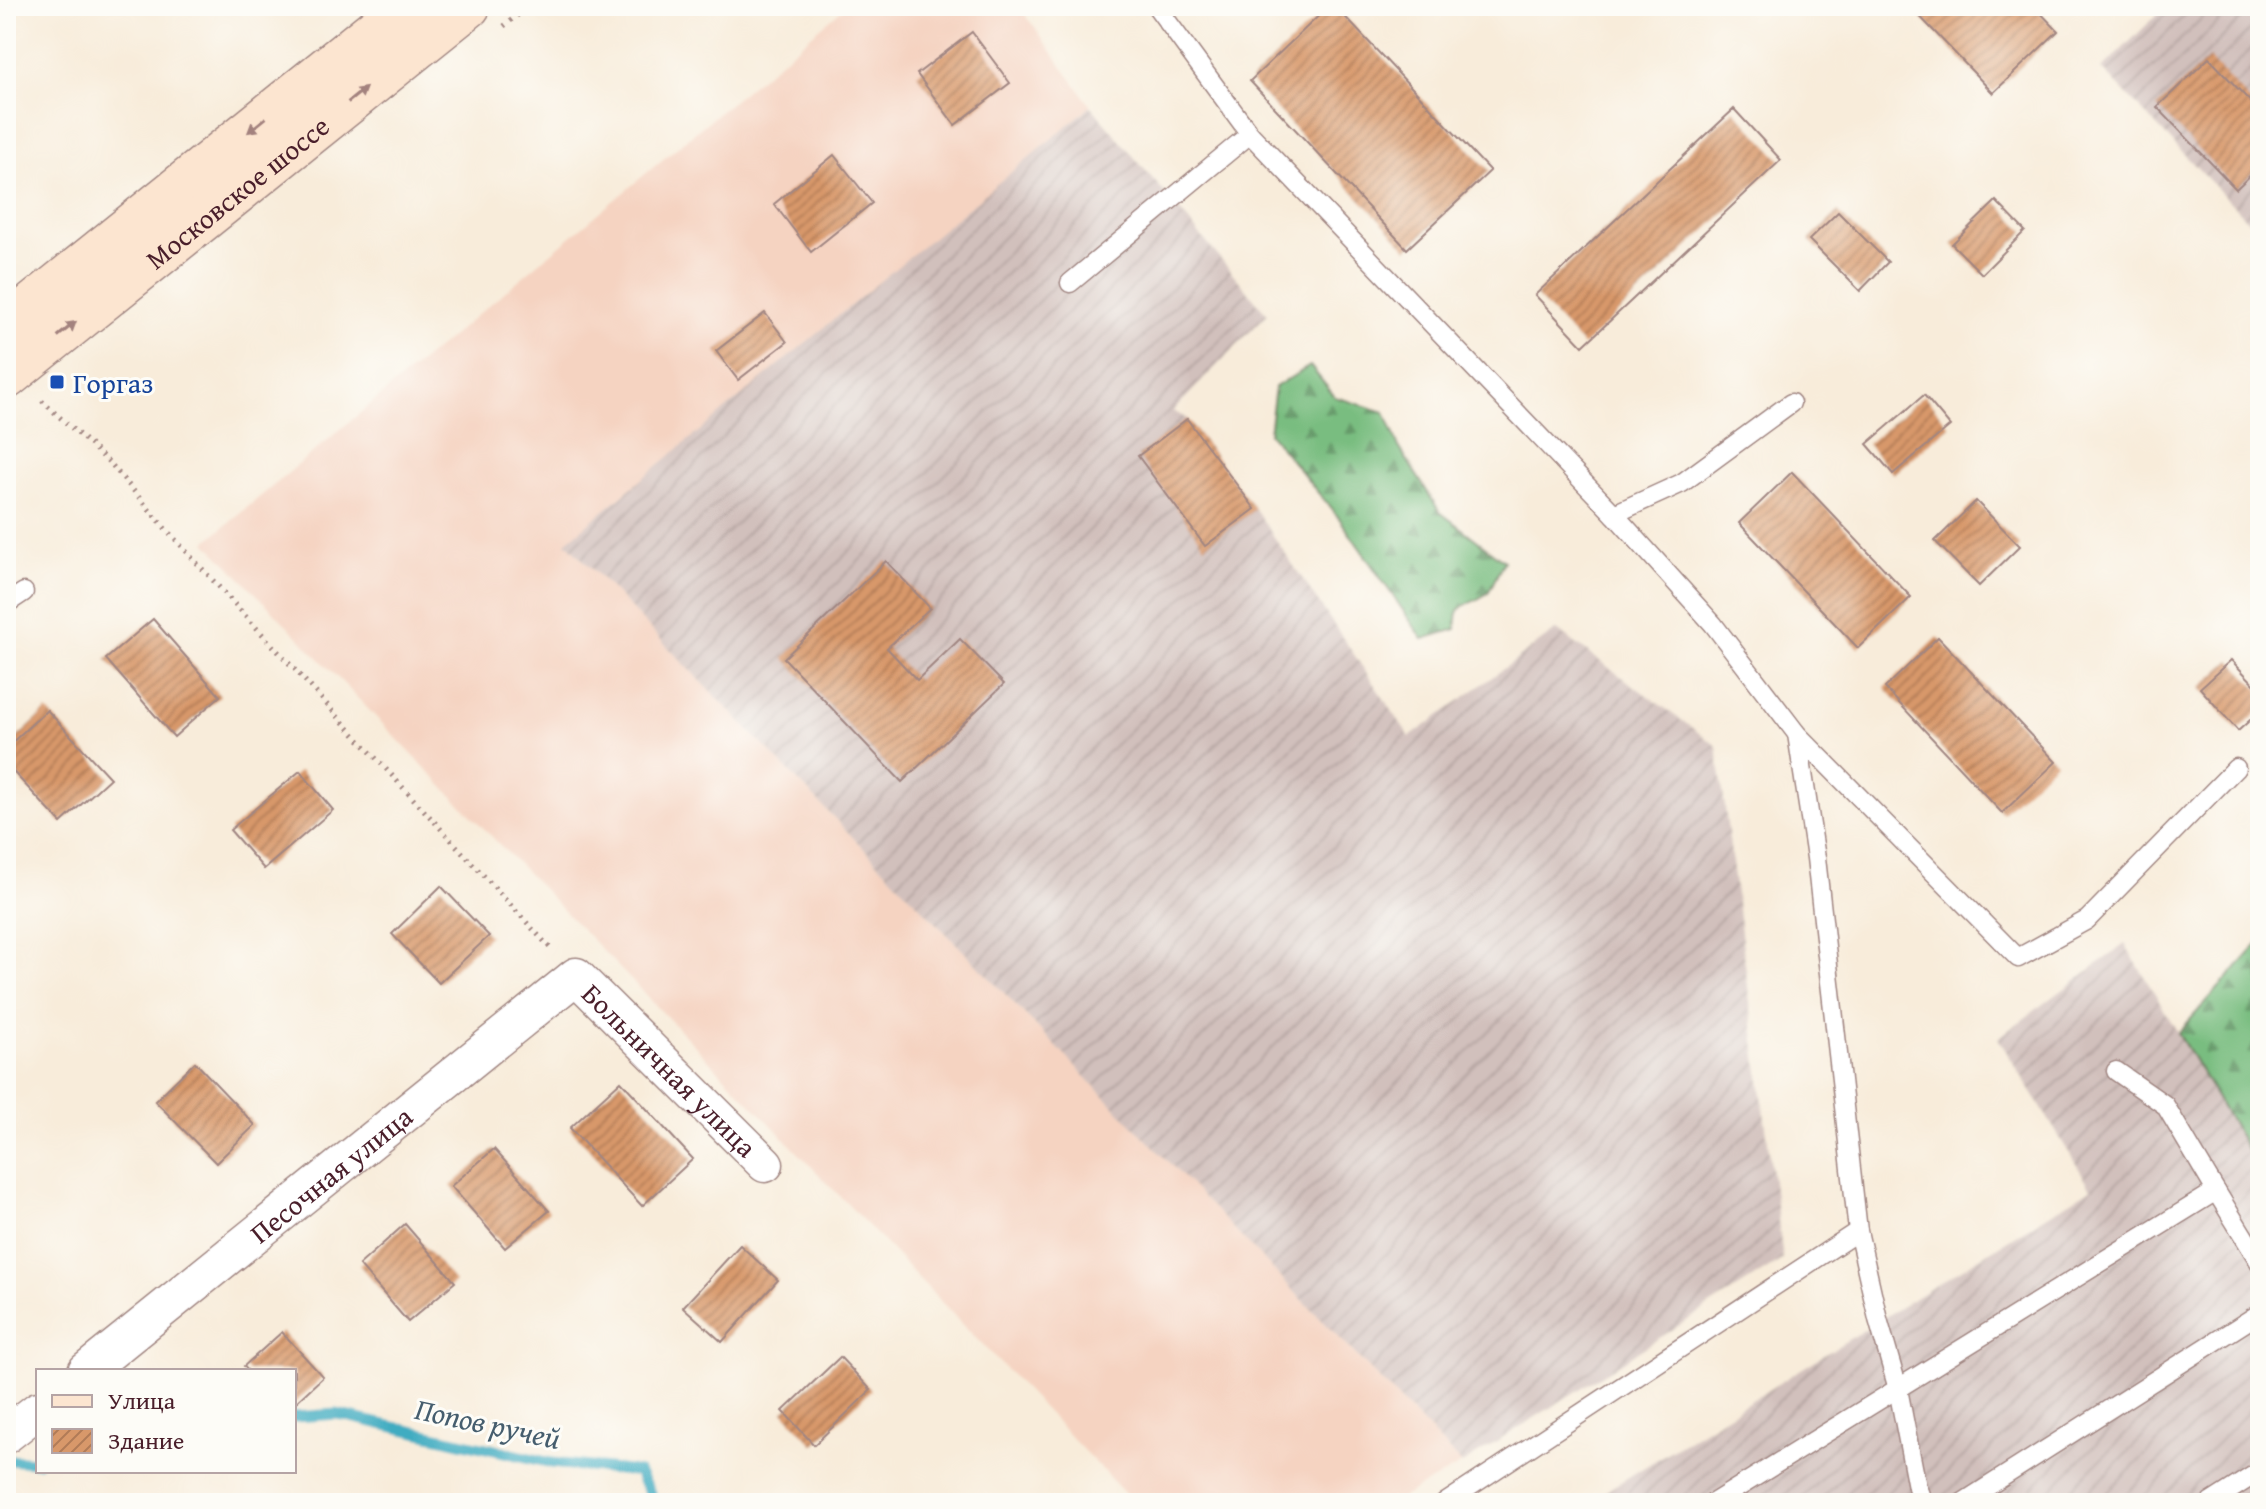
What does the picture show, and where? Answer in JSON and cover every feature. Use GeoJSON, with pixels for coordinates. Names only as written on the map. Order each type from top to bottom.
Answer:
{"type":"FeatureCollection","features":[{"type":"Feature","properties":{"kind":"main road","name":"Московское шоссе"},"geometry":{"type":"LineString","coordinates":[[6,327],[405,6]]}},
{"type":"Feature","properties":{"kind":"main road","name":"Московское шоссе"},"geometry":{"type":"LineString","coordinates":[[22,387],[468,6]]}},
{"type":"Feature","properties":{"kind":"street","name":"Больничная улица"},"geometry":{"type":"LineString","coordinates":[[576,976],[765,1164]]}},
{"type":"Feature","properties":{"kind":"street","name":"Песочная улица"},"geometry":{"type":"LineString","coordinates":[[88,1369],[576,976]]}},
{"type":"Feature","properties":{"kind":"street"},"geometry":{"type":"LineString","coordinates":[[6,1435],[36,1412]]}},
{"type":"Feature","properties":{"kind":"lane"},"geometry":{"type":"LineString","coordinates":[[1156,6],[1250,134],[1614,514],[1713,624],[1797,734],[2018,958],[2087,920],[2236,768]]}},
{"type":"Feature","properties":{"kind":"lane"},"geometry":{"type":"LineString","coordinates":[[1070,283],[1250,134]]}},
{"type":"Feature","properties":{"kind":"lane"},"geometry":{"type":"LineString","coordinates":[[1614,514],[1682,483],[1791,403]]}},
{"type":"Feature","properties":{"kind":"lane"},"geometry":{"type":"LineString","coordinates":[[6,604],[24,592]]}},
{"type":"Feature","properties":{"kind":"lane"},"geometry":{"type":"LineString","coordinates":[[1797,734],[1816,858],[1858,1231],[1923,1503]]}},
{"type":"Feature","properties":{"kind":"lane"},"geometry":{"type":"LineString","coordinates":[[2116,1071],[2165,1105],[2260,1263]]}},
{"type":"Feature","properties":{"kind":"lane"},"geometry":{"type":"LineString","coordinates":[[1713,1503],[2216,1191]]}},
{"type":"Feature","properties":{"kind":"lane"},"geometry":{"type":"LineString","coordinates":[[1445,1503],[1858,1231]]}},
{"type":"Feature","properties":{"kind":"lane"},"geometry":{"type":"LineString","coordinates":[[1962,1503],[2260,1313]]}},
{"type":"Feature","properties":{"kind":"lane"},"geometry":{"type":"LineString","coordinates":[[2210,1503],[2260,1471]]}},
{"type":"Feature","properties":{"kind":"path"},"geometry":{"type":"LineString","coordinates":[[22,387],[111,464],[164,527],[576,976]]}},
{"type":"Feature","properties":{"kind":"shaded area"},"geometry":{"type":"Polygon","coordinates":[[[846,6],[1019,6],[1091,106],[567,543],[1462,1464],[1392,1503],[1134,1503],[206,542],[846,6]]]}},
{"type":"Feature","properties":{"kind":"shaded area"},"geometry":{"type":"Polygon","coordinates":[[[2166,6],[2260,6],[2260,233],[2102,69],[2166,6]]]}},
{"type":"Feature","properties":{"kind":"shaded area"},"geometry":{"type":"Polygon","coordinates":[[[1091,106],[1267,314],[1173,411],[1187,419],[1255,509],[1410,737],[1557,630],[1717,746],[1783,1259],[1462,1464],[566,542],[1091,106]]]}},
{"type":"Feature","properties":{"kind":"shaded area"},"geometry":{"type":"Polygon","coordinates":[[[2125,944],[2260,1171],[2260,1503],[1587,1503],[2091,1188],[1998,1038],[2125,944]]]}},
{"type":"Feature","properties":{"kind":"green space"},"geometry":{"type":"Polygon","coordinates":[[[1310,366],[1335,397],[1385,412],[1399,447],[1440,512],[1504,561],[1488,593],[1458,610],[1456,629],[1423,639],[1339,518],[1269,433],[1275,387],[1310,366]]]}},
{"type":"Feature","properties":{"kind":"green space"},"geometry":{"type":"Polygon","coordinates":[[[2260,942],[2260,1171],[2178,1033],[2260,942]]]}},
{"type":"Feature","properties":{"kind":"building"},"geometry":{"type":"Polygon","coordinates":[[[1329,6],[1335,6],[1490,171],[1407,249],[1250,81],[1329,6]]]}},
{"type":"Feature","properties":{"kind":"building"},"geometry":{"type":"Polygon","coordinates":[[[1910,6],[2034,6],[2058,31],[1993,93],[1910,6]]]}},
{"type":"Feature","properties":{"kind":"building"},"geometry":{"type":"Polygon","coordinates":[[[972,32],[1010,83],[955,125],[917,74],[972,32]]]}},
{"type":"Feature","properties":{"kind":"building"},"geometry":{"type":"Polygon","coordinates":[[[2209,58],[2260,112],[2260,166],[2236,189],[2157,107],[2209,58]]]}},
{"type":"Feature","properties":{"kind":"building"},"geometry":{"type":"Polygon","coordinates":[[[1734,109],[1781,160],[1583,346],[1535,295],[1734,109]]]}},
{"type":"Feature","properties":{"kind":"building"},"geometry":{"type":"Polygon","coordinates":[[[834,155],[872,203],[811,252],[774,204],[834,155]]]}},
{"type":"Feature","properties":{"kind":"building"},"geometry":{"type":"Polygon","coordinates":[[[1996,201],[2025,231],[1982,274],[1952,244],[1996,201]]]}},
{"type":"Feature","properties":{"kind":"building"},"geometry":{"type":"Polygon","coordinates":[[[1838,212],[1888,262],[1860,291],[1809,240],[1838,212]]]}},
{"type":"Feature","properties":{"kind":"building"},"geometry":{"type":"Polygon","coordinates":[[[765,313],[787,342],[738,380],[716,351],[765,313]]]}},
{"type":"Feature","properties":{"kind":"building"},"geometry":{"type":"Polygon","coordinates":[[[1924,395],[1950,426],[1893,474],[1867,444],[1924,395]]]}},
{"type":"Feature","properties":{"kind":"building"},"geometry":{"type":"Polygon","coordinates":[[[1187,419],[1255,509],[1205,546],[1138,456],[1187,419]]]}},
{"type":"Feature","properties":{"kind":"building"},"geometry":{"type":"Polygon","coordinates":[[[1792,472],[1911,597],[1858,648],[1739,523],[1792,472]]]}},
{"type":"Feature","properties":{"kind":"building"},"geometry":{"type":"Polygon","coordinates":[[[1976,501],[2020,546],[1979,586],[1935,541],[1976,501]]]}},
{"type":"Feature","properties":{"kind":"building"},"geometry":{"type":"Polygon","coordinates":[[[886,561],[930,608],[887,648],[917,680],[960,639],[1004,684],[902,782],[784,658],[886,561]]]}},
{"type":"Feature","properties":{"kind":"building"},"geometry":{"type":"Polygon","coordinates":[[[153,619],[220,696],[174,737],[106,659],[153,619]]]}},
{"type":"Feature","properties":{"kind":"building"},"geometry":{"type":"Polygon","coordinates":[[[1938,637],[2056,762],[2002,813],[1885,688],[1938,637]]]}},
{"type":"Feature","properties":{"kind":"building"},"geometry":{"type":"Polygon","coordinates":[[[2231,660],[2260,690],[2260,711],[2238,731],[2200,688],[2231,660]]]}},
{"type":"Feature","properties":{"kind":"building"},"geometry":{"type":"Polygon","coordinates":[[[47,710],[110,778],[61,823],[6,764],[6,748],[47,710]]]}},
{"type":"Feature","properties":{"kind":"building"},"geometry":{"type":"Polygon","coordinates":[[[300,771],[333,810],[264,869],[230,830],[300,771]]]}},
{"type":"Feature","properties":{"kind":"building"},"geometry":{"type":"Polygon","coordinates":[[[441,886],[489,936],[439,983],[392,934],[441,886]]]}},
{"type":"Feature","properties":{"kind":"building"},"geometry":{"type":"Polygon","coordinates":[[[195,1062],[255,1125],[216,1163],[155,1101],[195,1062]]]}},
{"type":"Feature","properties":{"kind":"building"},"geometry":{"type":"Polygon","coordinates":[[[621,1081],[693,1159],[642,1206],[570,1128],[621,1081]]]}},
{"type":"Feature","properties":{"kind":"building"},"geometry":{"type":"Polygon","coordinates":[[[494,1149],[549,1211],[505,1248],[451,1186],[494,1149]]]}},
{"type":"Feature","properties":{"kind":"building"},"geometry":{"type":"Polygon","coordinates":[[[405,1224],[455,1282],[408,1322],[359,1265],[405,1224]]]}},
{"type":"Feature","properties":{"kind":"building"},"geometry":{"type":"Polygon","coordinates":[[[740,1245],[778,1280],[722,1342],[683,1307],[740,1245]]]}},
{"type":"Feature","properties":{"kind":"building"},"geometry":{"type":"Polygon","coordinates":[[[282,1332],[323,1377],[296,1402],[296,1369],[246,1369],[244,1366],[282,1332]]]}},
{"type":"Feature","properties":{"kind":"building"},"geometry":{"type":"Polygon","coordinates":[[[840,1357],[871,1390],[814,1445],[783,1411],[840,1357]]]}},
{"type":"Feature","properties":{"kind":"waterway","name":"Попов ручей"},"geometry":{"type":"LineString","coordinates":[[296,1417],[337,1414],[552,1463],[638,1472],[656,1503]]}},
{"type":"Feature","properties":{"kind":"waterway","name":"Попов ручей"},"geometry":{"type":"LineString","coordinates":[[6,1460],[36,1462]]}},
{"type":"Feature","properties":{"kind":"place","name":"Горгаз"},"geometry":{"type":"Point","coordinates":[57,382]}}]}
